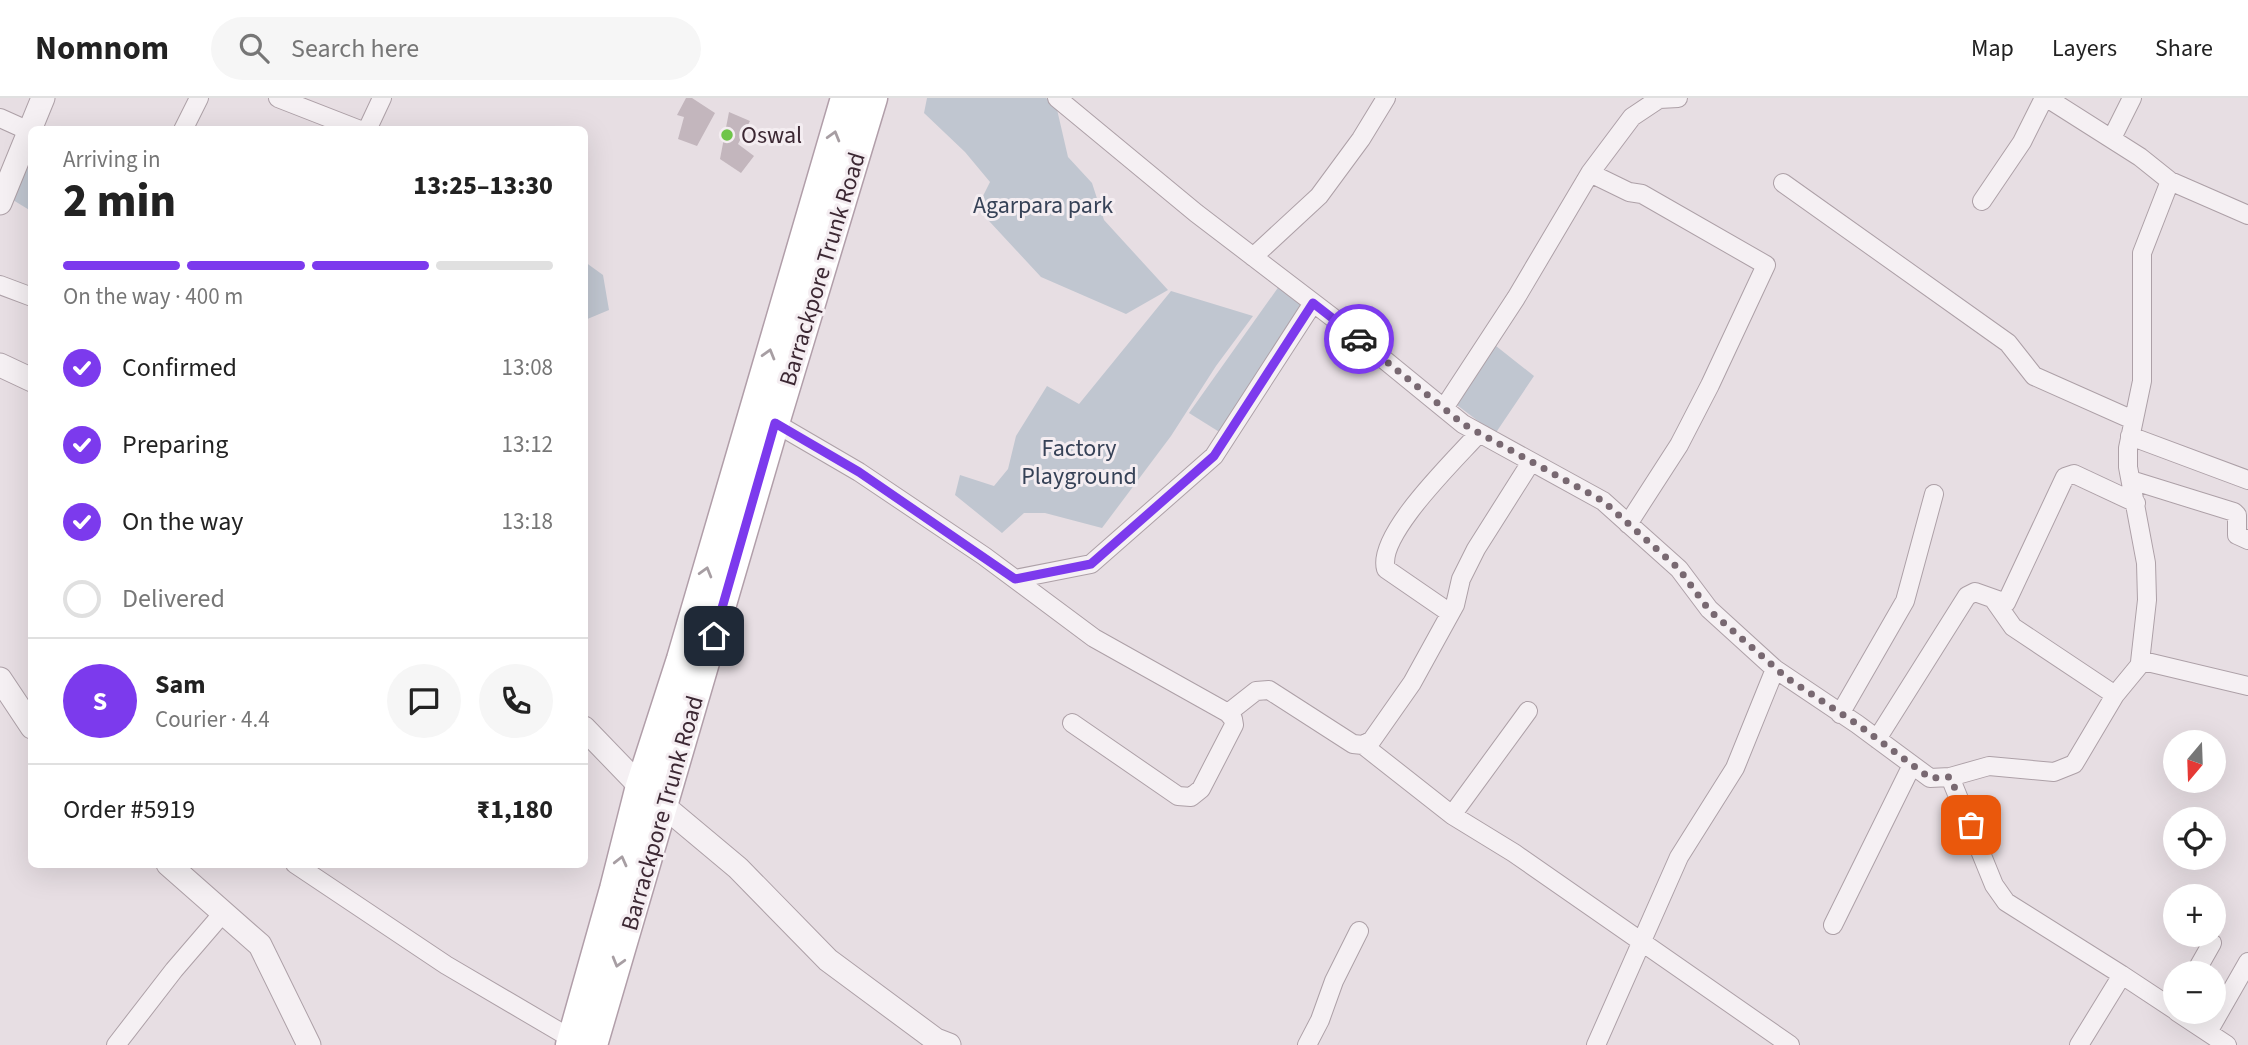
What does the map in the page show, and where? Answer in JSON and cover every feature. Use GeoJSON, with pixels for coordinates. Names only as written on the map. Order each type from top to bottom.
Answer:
{"type":"FeatureCollection","features":[{"type":"Feature","properties":{"kind":"main road","name":"Barrackpore Trunk Road"},"geometry":{"type":"LineString","coordinates":[[578,1043],[640,786],[681,659],[845,98]]}},
{"type":"Feature","properties":{"kind":"main road","name":"Barrackpore Trunk Road"},"geometry":{"type":"LineString","coordinates":[[578,1043],[664,806],[873,98]]}},
{"type":"Feature","properties":{"kind":"street"},"geometry":{"type":"LineString","coordinates":[[31,126],[43,98]]}},
{"type":"Feature","properties":{"kind":"street"},"geometry":{"type":"LineString","coordinates":[[185,126],[199,98]]}},
{"type":"Feature","properties":{"kind":"street"},"geometry":{"type":"LineString","coordinates":[[278,98],[350,126]]}},
{"type":"Feature","properties":{"kind":"street"},"geometry":{"type":"LineString","coordinates":[[369,126],[382,98]]}},
{"type":"Feature","properties":{"kind":"street"},"geometry":{"type":"LineString","coordinates":[[1057,98],[1196,213],[1444,408],[1479,433],[1603,501],[1679,569],[1709,610],[1775,669],[1930,778],[1950,777],[1994,766],[2054,772],[2068,768],[2074,764],[2115,695],[2140,662],[2147,580],[2128,467],[2143,364],[2141,260],[2170,181]]}},
{"type":"Feature","properties":{"kind":"street"},"geometry":{"type":"LineString","coordinates":[[1253,257],[1319,196],[1361,139],[1386,98]]}},
{"type":"Feature","properties":{"kind":"street"},"geometry":{"type":"LineString","coordinates":[[1444,408],[1516,298],[1590,173],[1632,117],[1659,100],[1678,98]]}},
{"type":"Feature","properties":{"kind":"street"},"geometry":{"type":"LineString","coordinates":[[1982,201],[2022,142],[2045,98],[2112,138],[2170,181],[2248,215]]}},
{"type":"Feature","properties":{"kind":"street"},"geometry":{"type":"LineString","coordinates":[[2112,138],[2132,98]]}},
{"type":"Feature","properties":{"kind":"street"},"geometry":{"type":"LineString","coordinates":[[0,118],[28,131]]}},
{"type":"Feature","properties":{"kind":"street"},"geometry":{"type":"LineString","coordinates":[[0,203],[28,133]]}},
{"type":"Feature","properties":{"kind":"street"},"geometry":{"type":"LineString","coordinates":[[1590,173],[1629,192],[1642,194],[1766,265],[1679,444],[1628,524]]}},
{"type":"Feature","properties":{"kind":"street"},"geometry":{"type":"LineString","coordinates":[[1783,183],[2008,343],[2034,376],[2132,428],[2248,480]]}},
{"type":"Feature","properties":{"kind":"street"},"geometry":{"type":"LineString","coordinates":[[0,285],[28,296]]}},
{"type":"Feature","properties":{"kind":"street"},"geometry":{"type":"LineString","coordinates":[[1015,579],[1091,564],[1214,456],[1313,303]]}},
{"type":"Feature","properties":{"kind":"street"},"geometry":{"type":"LineString","coordinates":[[0,365],[28,378]]}},
{"type":"Feature","properties":{"kind":"street"},"geometry":{"type":"LineString","coordinates":[[775,423],[859,472],[1015,579],[1094,638],[1228,713],[1234,725],[1201,789],[1191,797],[1178,796],[1072,723]]}},
{"type":"Feature","properties":{"kind":"street"},"geometry":{"type":"LineString","coordinates":[[1450,612],[1386,569],[1386,551],[1393,536],[1423,496],[1479,433]]}},
{"type":"Feature","properties":{"kind":"street"},"geometry":{"type":"LineString","coordinates":[[1363,746],[1372,740],[1412,683],[1450,612],[1461,579],[1476,549],[1531,462]]}},
{"type":"Feature","properties":{"kind":"street"},"geometry":{"type":"LineString","coordinates":[[1877,739],[1967,596],[1975,593],[2006,603],[2065,477],[2074,474],[2136,503]]}},
{"type":"Feature","properties":{"kind":"street"},"geometry":{"type":"LineString","coordinates":[[2131,480],[2234,512],[2237,515],[2237,535],[2248,540]]}},
{"type":"Feature","properties":{"kind":"street"},"geometry":{"type":"LineString","coordinates":[[1840,714],[1905,601],[1934,494]]}},
{"type":"Feature","properties":{"kind":"street"},"geometry":{"type":"LineString","coordinates":[[1994,600],[2013,627],[2115,695]]}},
{"type":"Feature","properties":{"kind":"street"},"geometry":{"type":"LineString","coordinates":[[2140,662],[2248,686]]}},
{"type":"Feature","properties":{"kind":"street"},"geometry":{"type":"LineString","coordinates":[[1596,1045],[1679,857],[1735,768],[1775,669]]}},
{"type":"Feature","properties":{"kind":"street"},"geometry":{"type":"LineString","coordinates":[[0,679],[28,721]]}},
{"type":"Feature","properties":{"kind":"street"},"geometry":{"type":"LineString","coordinates":[[1228,713],[1256,691],[1269,691],[1353,744],[1363,746],[1452,815],[1514,853],[1639,943],[1790,1045]]}},
{"type":"Feature","properties":{"kind":"street"},"geometry":{"type":"LineString","coordinates":[[1452,815],[1528,711]]}},
{"type":"Feature","properties":{"kind":"street"},"geometry":{"type":"LineString","coordinates":[[588,732],[640,786],[738,868],[828,960],[936,1040],[949,1045]]}},
{"type":"Feature","properties":{"kind":"street"},"geometry":{"type":"LineString","coordinates":[[1833,925],[1912,765]]}},
{"type":"Feature","properties":{"kind":"street"},"geometry":{"type":"LineString","coordinates":[[1950,777],[1994,885],[2006,902],[2163,1002]]}},
{"type":"Feature","properties":{"kind":"street"},"geometry":{"type":"LineString","coordinates":[[172,868],[260,945],[309,1045]]}},
{"type":"Feature","properties":{"kind":"street"},"geometry":{"type":"LineString","coordinates":[[301,868],[446,965],[578,1043]]}},
{"type":"Feature","properties":{"kind":"street"},"geometry":{"type":"LineString","coordinates":[[116,1045],[173,970],[223,913]]}},
{"type":"Feature","properties":{"kind":"street"},"geometry":{"type":"LineString","coordinates":[[1307,1045],[1359,930]]}},
{"type":"Feature","properties":{"kind":"street"},"geometry":{"type":"LineString","coordinates":[[2208,1032],[2248,962]]}},
{"type":"Feature","properties":{"kind":"street"},"geometry":{"type":"LineString","coordinates":[[2079,1045],[2122,975]]}},
{"type":"Feature","properties":{"kind":"street"},"geometry":{"type":"LineString","coordinates":[[2196,1024],[2227,1045]]}},
{"type":"Feature","properties":{"kind":"green space","name":"Agarpara park"},"geometry":{"type":"Polygon","coordinates":[[[927,98],[1046,98],[1056,105],[1068,157],[1092,183],[1104,220],[1168,290],[1126,314],[1041,277],[977,208],[990,182],[965,152],[924,113],[927,98]]]}},
{"type":"Feature","properties":{"kind":"green space"},"geometry":{"type":"Polygon","coordinates":[[[28,162],[28,209],[13,200],[28,162]]]}},
{"type":"Feature","properties":{"kind":"green space"},"geometry":{"type":"Polygon","coordinates":[[[588,264],[603,275],[609,310],[588,319],[588,264]]]}},
{"type":"Feature","properties":{"kind":"green space"},"geometry":{"type":"Polygon","coordinates":[[[1282,282],[1312,305],[1221,433],[1189,413],[1282,282]]]}},
{"type":"Feature","properties":{"kind":"green space","name":"Factory Playground"},"geometry":{"type":"Polygon","coordinates":[[[1171,291],[1253,316],[1216,366],[1171,436],[1102,528],[1045,513],[1024,513],[1002,533],[955,495],[960,475],[994,486],[1008,469],[1016,436],[1047,386],[1079,404],[1171,291]]]}},
{"type":"Feature","properties":{"kind":"green space"},"geometry":{"type":"Polygon","coordinates":[[[1491,342],[1534,376],[1495,434],[1453,402],[1491,342]]]}},
{"type":"Feature","properties":{"kind":"building"},"geometry":{"type":"Polygon","coordinates":[[[686,98],[692,98],[715,113],[697,146],[678,139],[684,117],[677,115],[686,98]]]}},
{"type":"Feature","properties":{"kind":"building"},"geometry":{"type":"Polygon","coordinates":[[[729,112],[750,121],[738,144],[754,156],[741,173],[720,159],[729,112]]]}},
{"type":"Feature","properties":{"kind":"way so far"},"geometry":{"type":"LineString","coordinates":[[1359,339],[1463,424],[1603,501],[1679,569],[1709,610],[1775,669],[1857,724],[1930,778],[1950,777],[1971,825]]}},
{"type":"Feature","properties":{"kind":"place","name":"Oswal"},"geometry":{"type":"Point","coordinates":[727,135]}},
{"type":"Feature","properties":{"kind":"route"},"geometry":{"type":"LineString","coordinates":[[714,636],[775,423],[859,472],[1015,579],[1091,564],[1214,456],[1313,303],[1359,339]]}}]}
